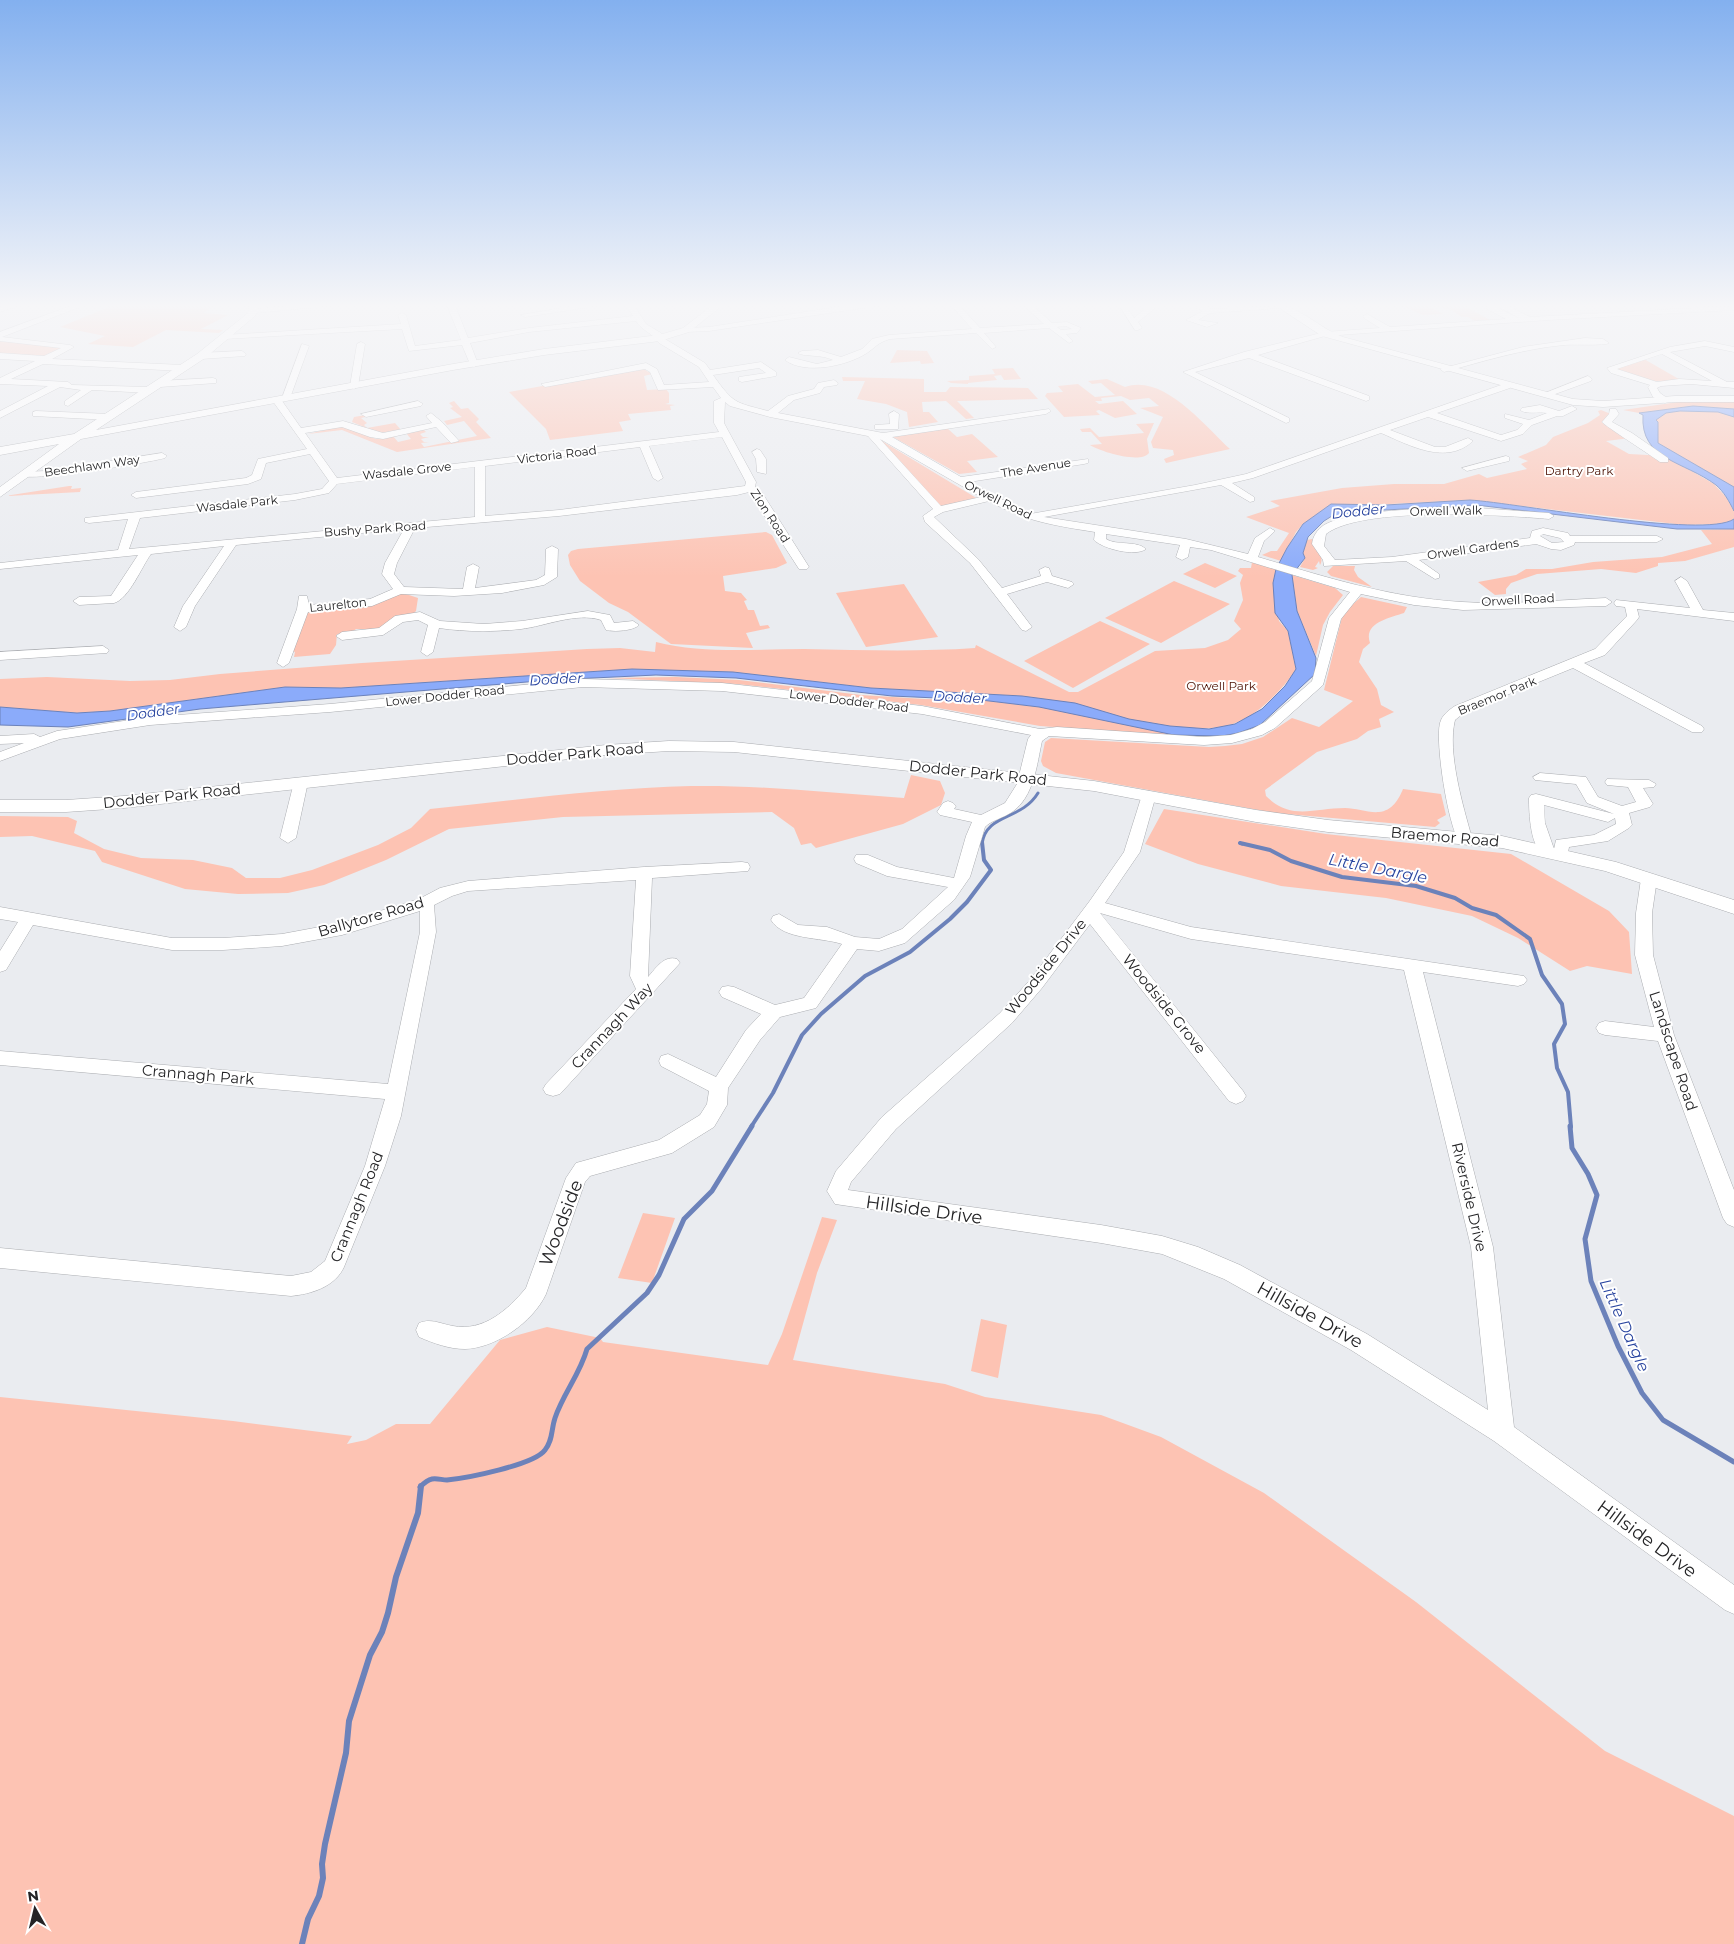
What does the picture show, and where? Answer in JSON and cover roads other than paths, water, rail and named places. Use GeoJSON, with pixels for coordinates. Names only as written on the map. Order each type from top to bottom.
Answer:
{"type":"FeatureCollection","features":[{"type":"Feature","properties":{"kind":"main road"},"geometry":{"type":"LineString","coordinates":[[79,436],[142,396]]}},
{"type":"Feature","properties":{"kind":"main road"},"geometry":{"type":"LineString","coordinates":[[0,451],[55,445],[79,436],[300,396]]}},
{"type":"Feature","properties":{"kind":"main road"},"geometry":{"type":"LineString","coordinates":[[1537,396],[1547,399],[1589,404],[1734,399]]}},
{"type":"Feature","properties":{"kind":"main road"},"geometry":{"type":"LineString","coordinates":[[0,493],[55,445]]}},
{"type":"Feature","properties":{"kind":"main road","name":"Dodder Park Road"},"geometry":{"type":"LineString","coordinates":[[0,806],[91,804],[606,750],[683,746],[734,747],[1025,778],[1149,795]]}},
{"type":"Feature","properties":{"kind":"main road","name":"Braemor Road"},"geometry":{"type":"LineString","coordinates":[[1149,795],[1290,821],[1502,842],[1554,852],[1649,879],[1734,907]]}},
{"type":"Feature","properties":{"kind":"street"},"geometry":{"type":"LineString","coordinates":[[0,415],[37,396]]}},
{"type":"Feature","properties":{"kind":"street"},"geometry":{"type":"LineString","coordinates":[[68,403],[79,396]]}},
{"type":"Feature","properties":{"kind":"street"},"geometry":{"type":"LineString","coordinates":[[88,401],[97,396]]}},
{"type":"Feature","properties":{"kind":"street"},"geometry":{"type":"LineString","coordinates":[[283,396],[282,399],[311,451],[334,481]]}},
{"type":"Feature","properties":{"kind":"street"},"geometry":{"type":"LineString","coordinates":[[725,396],[729,401]]}},
{"type":"Feature","properties":{"kind":"street"},"geometry":{"type":"LineString","coordinates":[[770,414],[797,396]]}},
{"type":"Feature","properties":{"kind":"street"},"geometry":{"type":"LineString","coordinates":[[1236,396],[1286,420]]}},
{"type":"Feature","properties":{"kind":"street"},"geometry":{"type":"LineString","coordinates":[[1360,396],[1366,398]]}},
{"type":"Feature","properties":{"kind":"street"},"geometry":{"type":"LineString","coordinates":[[1030,517],[1043,513],[1223,482],[1258,473],[1478,396]]}},
{"type":"Feature","properties":{"kind":"street"},"geometry":{"type":"LineString","coordinates":[[1540,408],[1547,399],[1554,396]]}},
{"type":"Feature","properties":{"kind":"street"},"geometry":{"type":"LineString","coordinates":[[1657,396],[1665,400]]}},
{"type":"Feature","properties":{"kind":"street","name":"Orwell Road"},"geometry":{"type":"LineString","coordinates":[[729,401],[770,414],[861,430],[879,435],[990,498],[1030,517],[1102,531],[1186,542],[1248,556],[1358,590],[1430,603],[1463,606],[1606,602],[1734,617]]}},
{"type":"Feature","properties":{"kind":"street","name":"Zion Road"},"geometry":{"type":"LineString","coordinates":[[729,401],[718,410],[724,434],[751,482],[750,488],[756,491],[803,567]]}},
{"type":"Feature","properties":{"kind":"street"},"geometry":{"type":"LineString","coordinates":[[939,510],[872,437],[1044,412],[1027,401]]}},
{"type":"Feature","properties":{"kind":"street"},"geometry":{"type":"LineString","coordinates":[[1628,403],[1613,412],[1612,417],[1607,422],[1608,424],[1629,435],[1664,460]]}},
{"type":"Feature","properties":{"kind":"street"},"geometry":{"type":"LineString","coordinates":[[366,414],[418,404]]}},
{"type":"Feature","properties":{"kind":"street"},"geometry":{"type":"LineString","coordinates":[[1589,404],[1613,412]]}},
{"type":"Feature","properties":{"kind":"street"},"geometry":{"type":"LineString","coordinates":[[1525,410],[1540,408],[1556,413]]}},
{"type":"Feature","properties":{"kind":"street"},"geometry":{"type":"LineString","coordinates":[[395,409],[412,429]]}},
{"type":"Feature","properties":{"kind":"street"},"geometry":{"type":"LineString","coordinates":[[1427,413],[1493,436],[1508,437],[1520,432],[1529,423],[1572,409]]}},
{"type":"Feature","properties":{"kind":"street"},"geometry":{"type":"LineString","coordinates":[[36,414],[110,417]]}},
{"type":"Feature","properties":{"kind":"street"},"geometry":{"type":"LineString","coordinates":[[861,430],[869,426],[895,427],[894,414]]}},
{"type":"Feature","properties":{"kind":"street"},"geometry":{"type":"LineString","coordinates":[[431,415],[454,441]]}},
{"type":"Feature","properties":{"kind":"street"},"geometry":{"type":"LineString","coordinates":[[1509,416],[1529,423]]}},
{"type":"Feature","properties":{"kind":"street"},"geometry":{"type":"LineString","coordinates":[[300,431],[343,424],[378,436],[403,436],[412,429],[439,424]]}},
{"type":"Feature","properties":{"kind":"street"},"geometry":{"type":"LineString","coordinates":[[1381,430],[1412,442],[1419,451],[1452,451],[1482,464]]}},
{"type":"Feature","properties":{"kind":"street","name":"Victoria Road"},"geometry":{"type":"LineString","coordinates":[[480,463],[724,434]]}},
{"type":"Feature","properties":{"kind":"street"},"geometry":{"type":"LineString","coordinates":[[1452,451],[1469,443]]}},
{"type":"Feature","properties":{"kind":"street"},"geometry":{"type":"LineString","coordinates":[[644,444],[658,478]]}},
{"type":"Feature","properties":{"kind":"street"},"geometry":{"type":"LineString","coordinates":[[136,494],[248,481],[257,477],[262,461],[311,451]]}},
{"type":"Feature","properties":{"kind":"street"},"geometry":{"type":"LineString","coordinates":[[741,465],[762,468],[757,452]]}},
{"type":"Feature","properties":{"kind":"street","name":"Beechlawn Way"},"geometry":{"type":"LineString","coordinates":[[22,475],[74,470],[162,456]]}},
{"type":"Feature","properties":{"kind":"street"},"geometry":{"type":"LineString","coordinates":[[1467,468],[1506,459]]}},
{"type":"Feature","properties":{"kind":"street","name":"The Avenue"},"geometry":{"type":"LineString","coordinates":[[958,480],[1084,460]]}},
{"type":"Feature","properties":{"kind":"street"},"geometry":{"type":"LineString","coordinates":[[480,463],[480,520]]}},
{"type":"Feature","properties":{"kind":"street","name":"Wasdale Grove"},"geometry":{"type":"LineString","coordinates":[[334,481],[480,463]]}},
{"type":"Feature","properties":{"kind":"street"},"geometry":{"type":"LineString","coordinates":[[71,482],[74,470]]}},
{"type":"Feature","properties":{"kind":"street","name":"Wasdale Park"},"geometry":{"type":"LineString","coordinates":[[90,520],[296,497],[325,491],[334,481]]}},
{"type":"Feature","properties":{"kind":"street"},"geometry":{"type":"LineString","coordinates":[[1223,482],[1250,499]]}},
{"type":"Feature","properties":{"kind":"street","name":"Bushy Park Road"},"geometry":{"type":"LineString","coordinates":[[0,566],[147,550],[632,505],[737,492],[750,488]]}},
{"type":"Feature","properties":{"kind":"street"},"geometry":{"type":"LineString","coordinates":[[990,498],[930,513],[928,516],[929,520],[968,555],[1026,627]]}},
{"type":"Feature","properties":{"kind":"street","name":"Orwell Walk"},"geometry":{"type":"LineString","coordinates":[[1328,564],[1329,560],[1319,547],[1319,540],[1327,528],[1344,522],[1398,512],[1449,510],[1549,516]]}},
{"type":"Feature","properties":{"kind":"street"},"geometry":{"type":"LineString","coordinates":[[122,554],[135,515]]}},
{"type":"Feature","properties":{"kind":"street"},"geometry":{"type":"LineString","coordinates":[[411,526],[390,563],[388,574],[400,590],[427,594],[515,588],[541,583],[554,578],[552,549]]}},
{"type":"Feature","properties":{"kind":"street"},"geometry":{"type":"LineString","coordinates":[[1102,531],[1100,540],[1108,546],[1140,549]]}},
{"type":"Feature","properties":{"kind":"street"},"geometry":{"type":"LineString","coordinates":[[1248,556],[1259,540],[1270,531]]}},
{"type":"Feature","properties":{"kind":"street","name":"Orwell Gardens"},"geometry":{"type":"LineString","coordinates":[[1328,564],[1409,558],[1536,540],[1534,534],[1543,531],[1556,532],[1569,539],[1657,539]]}},
{"type":"Feature","properties":{"kind":"street"},"geometry":{"type":"LineString","coordinates":[[1248,556],[1252,539],[1258,534],[1252,532]]}},
{"type":"Feature","properties":{"kind":"street"},"geometry":{"type":"LineString","coordinates":[[180,627],[189,606],[232,542]]}},
{"type":"Feature","properties":{"kind":"street"},"geometry":{"type":"LineString","coordinates":[[1182,557],[1186,542]]}},
{"type":"Feature","properties":{"kind":"street"},"geometry":{"type":"LineString","coordinates":[[80,601],[114,599],[129,582],[134,568],[147,550]]}},
{"type":"Feature","properties":{"kind":"street","name":"Orwell Gardens"},"geometry":{"type":"LineString","coordinates":[[1409,558],[1435,576]]}},
{"type":"Feature","properties":{"kind":"street"},"geometry":{"type":"LineString","coordinates":[[1310,575],[1328,564]]}},
{"type":"Feature","properties":{"kind":"street"},"geometry":{"type":"LineString","coordinates":[[469,590],[473,567]]}},
{"type":"Feature","properties":{"kind":"street"},"geometry":{"type":"LineString","coordinates":[[999,593],[1046,574],[1068,584]]}},
{"type":"Feature","properties":{"kind":"street"},"geometry":{"type":"LineString","coordinates":[[1668,579],[1694,583]]}},
{"type":"Feature","properties":{"kind":"street"},"geometry":{"type":"LineString","coordinates":[[1681,581],[1698,612]]}},
{"type":"Feature","properties":{"kind":"street","name":"Laurelton"},"geometry":{"type":"LineString","coordinates":[[283,663],[303,604],[372,602],[400,590]]}},
{"type":"Feature","properties":{"kind":"street","name":"Lower Dodder Road"},"geometry":{"type":"LineString","coordinates":[[0,740],[26,737],[39,741],[77,731],[165,719],[330,708],[470,693],[604,683],[713,686],[897,706],[1027,729],[1040,734],[1057,731],[1204,741],[1232,739],[1257,732],[1270,725],[1318,682],[1324,666],[1333,622],[1344,605],[1358,590]]}},
{"type":"Feature","properties":{"kind":"street"},"geometry":{"type":"LineString","coordinates":[[420,616],[427,594]]}},
{"type":"Feature","properties":{"kind":"street","name":"Braemor Park"},"geometry":{"type":"LineString","coordinates":[[1464,838],[1455,809],[1447,731],[1450,715],[1460,709],[1576,664],[1600,652],[1630,622],[1633,612],[1629,604]]}},
{"type":"Feature","properties":{"kind":"street"},"geometry":{"type":"LineString","coordinates":[[420,616],[424,621],[434,625],[522,631],[594,615],[606,618],[610,627],[634,625]]}},
{"type":"Feature","properties":{"kind":"street"},"geometry":{"type":"LineString","coordinates":[[342,636],[383,631],[399,619],[420,616]]}},
{"type":"Feature","properties":{"kind":"street"},"geometry":{"type":"LineString","coordinates":[[428,652],[434,625]]}},
{"type":"Feature","properties":{"kind":"street"},"geometry":{"type":"LineString","coordinates":[[0,656],[103,650]]}},
{"type":"Feature","properties":{"kind":"street"},"geometry":{"type":"LineString","coordinates":[[1576,664],[1697,729]]}},
{"type":"Feature","properties":{"kind":"street"},"geometry":{"type":"LineString","coordinates":[[779,920],[794,930],[827,933],[866,945],[896,942],[959,884],[972,848],[976,828],[983,820],[994,816],[1010,806],[1019,794],[1035,739],[1040,734]]}},
{"type":"Feature","properties":{"kind":"street"},"geometry":{"type":"LineString","coordinates":[[0,757],[39,741]]}},
{"type":"Feature","properties":{"kind":"street"},"geometry":{"type":"LineString","coordinates":[[1540,777],[1581,780],[1592,800],[1615,814],[1624,825],[1613,834],[1593,841],[1562,843],[1554,852],[1537,823],[1536,798],[1615,814],[1645,804],[1633,784]]}},
{"type":"Feature","properties":{"kind":"street"},"geometry":{"type":"LineString","coordinates":[[288,838],[301,782]]}},
{"type":"Feature","properties":{"kind":"street"},"geometry":{"type":"LineString","coordinates":[[1612,782],[1649,784]]}},
{"type":"Feature","properties":{"kind":"street","name":"Woodside Drive"},"geometry":{"type":"LineString","coordinates":[[843,1177],[889,1123],[1006,1018],[1036,984],[1093,909],[1132,852],[1149,795]]}},
{"type":"Feature","properties":{"kind":"street"},"geometry":{"type":"LineString","coordinates":[[948,806],[945,812],[983,820]]}},
{"type":"Feature","properties":{"kind":"street"},"geometry":{"type":"LineString","coordinates":[[862,859],[893,872],[959,884]]}},
{"type":"Feature","properties":{"kind":"street","name":"Ballytore Road"},"geometry":{"type":"LineString","coordinates":[[0,913],[172,944],[223,944],[282,940],[342,929],[425,903],[446,892],[468,886],[742,866]]}},
{"type":"Feature","properties":{"kind":"street"},"geometry":{"type":"LineString","coordinates":[[644,872],[639,976],[641,984],[646,989]]}},
{"type":"Feature","properties":{"kind":"street","name":"Landscape Road"},"geometry":{"type":"LineString","coordinates":[[1649,879],[1644,913],[1644,955],[1665,1035],[1734,1218]]}},
{"type":"Feature","properties":{"kind":"street","name":"Crannagh Road"},"geometry":{"type":"LineString","coordinates":[[0,1258],[291,1286],[304,1285],[319,1279],[333,1267],[347,1236],[375,1166],[392,1116],[428,932],[428,911],[425,903]]}},
{"type":"Feature","properties":{"kind":"street"},"geometry":{"type":"LineString","coordinates":[[1093,909],[1191,933],[1518,980]]}},
{"type":"Feature","properties":{"kind":"street","name":"Woodside Grove"},"geometry":{"type":"LineString","coordinates":[[1093,909],[1236,1096]]}},
{"type":"Feature","properties":{"kind":"street"},"geometry":{"type":"LineString","coordinates":[[0,966],[29,917]]}},
{"type":"Feature","properties":{"kind":"street"},"geometry":{"type":"LineString","coordinates":[[728,992],[774,1012],[810,1003],[853,942]]}},
{"type":"Feature","properties":{"kind":"street","name":"Crannagh Way"},"geometry":{"type":"LineString","coordinates":[[553,1089],[607,1041],[646,989],[671,963]]}},
{"type":"Feature","properties":{"kind":"street","name":"Riverside Drive"},"geometry":{"type":"LineString","coordinates":[[1412,965],[1482,1247],[1503,1433]]}},
{"type":"Feature","properties":{"kind":"street","name":"Woodside"},"geometry":{"type":"LineString","coordinates":[[427,1330],[468,1338],[489,1331],[524,1310],[535,1294],[576,1178],[583,1169],[665,1147],[688,1135],[707,1121],[717,1105],[719,1087],[753,1034],[774,1012]]}},
{"type":"Feature","properties":{"kind":"street"},"geometry":{"type":"LineString","coordinates":[[1605,1028],[1665,1035]]}},
{"type":"Feature","properties":{"kind":"street","name":"Crannagh Park"},"geometry":{"type":"LineString","coordinates":[[0,1058],[396,1092]]}},
{"type":"Feature","properties":{"kind":"street"},"geometry":{"type":"LineString","coordinates":[[668,1061],[719,1087]]}},
{"type":"Feature","properties":{"kind":"street","name":"Hillside Drive"},"geometry":{"type":"LineString","coordinates":[[843,1177],[837,1191],[842,1198],[1101,1234],[1162,1245],[1198,1257],[1232,1272],[1359,1342],[1503,1433],[1654,1545],[1734,1601]]}},
{"type":"Feature","properties":{"kind":"water"},"geometry":{"type":"Polygon","coordinates":[[[1693,406],[1734,409],[1734,417],[1718,412],[1680,411],[1666,413],[1656,420],[1658,422],[1658,443],[1734,487],[1734,511],[1716,485],[1656,451],[1649,442],[1644,430],[1643,415],[1639,413],[1693,406]]]}},
{"type":"Feature","properties":{"kind":"water","name":"Dodder"},"geometry":{"type":"Polygon","coordinates":[[[1470,500],[1650,523],[1716,524],[1734,519],[1734,529],[1677,529],[1476,505],[1367,511],[1353,516],[1332,516],[1324,521],[1308,537],[1303,553],[1305,558],[1292,575],[1297,611],[1316,658],[1315,674],[1260,725],[1238,733],[1222,736],[1174,735],[1039,707],[981,700],[892,696],[736,678],[656,675],[551,680],[200,709],[68,727],[0,725],[0,707],[77,713],[110,711],[285,687],[341,688],[632,669],[733,672],[871,688],[1022,696],[1075,703],[1129,719],[1170,726],[1209,729],[1235,724],[1262,709],[1285,686],[1296,669],[1288,631],[1275,613],[1273,583],[1276,569],[1303,524],[1331,504],[1386,505],[1470,500]]]}},
{"type":"Feature","properties":{"kind":"waterway"},"geometry":{"type":"LineString","coordinates":[[982,843],[985,834],[990,827],[1023,808],[1038,793]]}},
{"type":"Feature","properties":{"kind":"waterway"},"geometry":{"type":"LineString","coordinates":[[751,1127],[773,1093],[802,1035],[821,1014],[865,976],[910,952],[950,919],[967,902],[991,870],[984,860],[982,843]]}},
{"type":"Feature","properties":{"kind":"waterway","name":"Little Dargle"},"geometry":{"type":"LineString","coordinates":[[1242,844],[1240,843],[1270,850],[1291,861],[1342,877],[1416,886],[1455,898],[1472,908],[1496,915],[1530,939],[1542,975],[1562,1004],[1565,1024],[1554,1044],[1557,1068],[1568,1092],[1571,1127]]}},
{"type":"Feature","properties":{"kind":"waterway"},"geometry":{"type":"LineString","coordinates":[[421,1486],[432,1479],[457,1479],[514,1466],[538,1456],[545,1450],[552,1435],[558,1409],[580,1367],[587,1349],[647,1293],[659,1275],[684,1219],[712,1191],[752,1126]]}},
{"type":"Feature","properties":{"kind":"waterway","name":"Little Dargle"},"geometry":{"type":"LineString","coordinates":[[1570,1126],[1572,1148],[1588,1174],[1597,1195],[1585,1239],[1591,1281],[1618,1346],[1642,1393],[1663,1420],[1734,1462]]}},
{"type":"Feature","properties":{"kind":"waterway"},"geometry":{"type":"LineString","coordinates":[[302,1944],[308,1919],[319,1896],[323,1878],[322,1864],[325,1844],[346,1753],[349,1721],[370,1655],[382,1632],[388,1613],[396,1577],[418,1513],[421,1486]]}},
{"type":"Feature","properties":{"kind":"park label","name":"Dartry Park"},"geometry":{"type":"Point","coordinates":[1579,471]}},
{"type":"Feature","properties":{"kind":"park label","name":"Orwell Park"},"geometry":{"type":"Point","coordinates":[1221,686]}}]}
